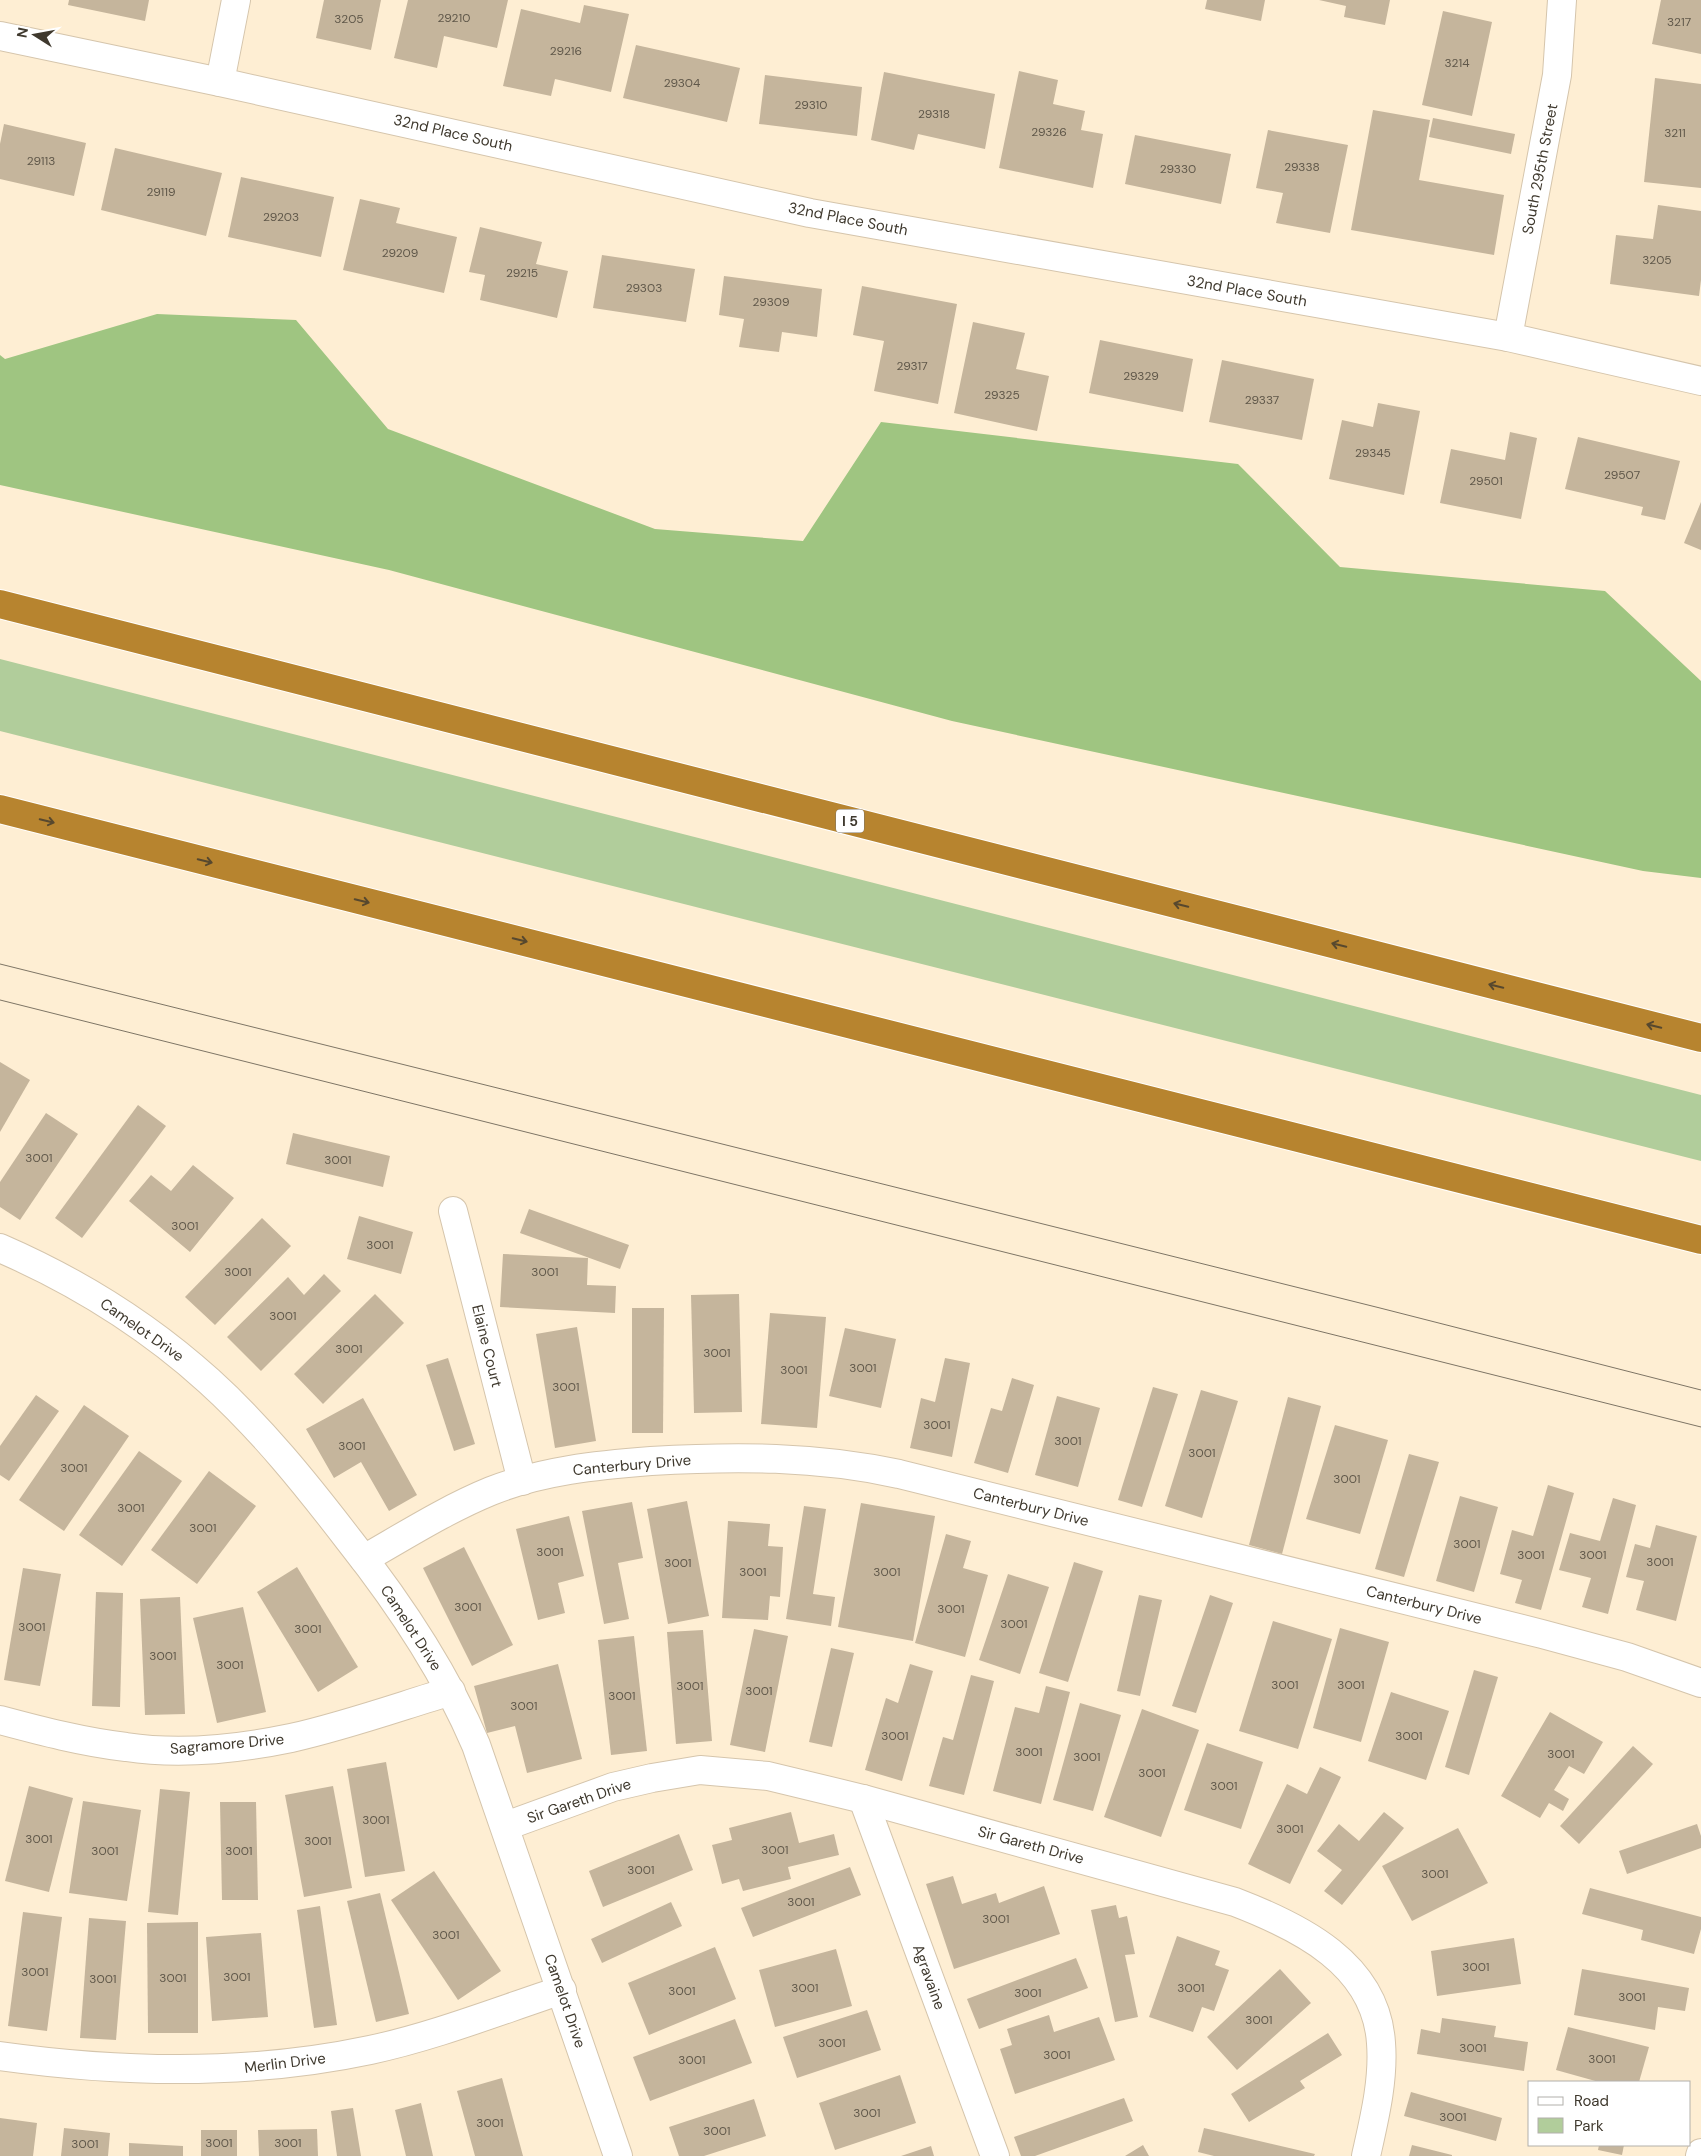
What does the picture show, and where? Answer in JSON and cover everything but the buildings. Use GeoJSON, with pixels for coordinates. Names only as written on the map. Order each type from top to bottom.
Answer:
{"type":"FeatureCollection","features":[{"type":"Feature","properties":{"kind":"highway","name":"I 5"},"geometry":{"type":"LineString","coordinates":[[0,604],[1701,1038]]}},
{"type":"Feature","properties":{"kind":"highway"},"geometry":{"type":"LineString","coordinates":[[0,810],[1701,1240]]}},
{"type":"Feature","properties":{"kind":"street"},"geometry":{"type":"LineString","coordinates":[[220,82],[236,0]]}},
{"type":"Feature","properties":{"kind":"street","name":"South 295th Street"},"geometry":{"type":"LineString","coordinates":[[1508,337],[1557,75],[1562,0]]}},
{"type":"Feature","properties":{"kind":"street","name":"32nd Place South"},"geometry":{"type":"LineString","coordinates":[[0,36],[220,82],[810,213],[1508,337],[1701,381]]}},
{"type":"Feature","properties":{"kind":"street","name":"Elaine Court"},"geometry":{"type":"LineString","coordinates":[[453,1211],[522,1481]]}},
{"type":"Feature","properties":{"kind":"street","name":"Camelot Drive"},"geometry":{"type":"LineString","coordinates":[[0,1248],[42,1267],[105,1302],[178,1355],[243,1414],[324,1506],[364,1559],[431,1656],[451,1691],[476,1745],[506,1826],[618,2156]]}},
{"type":"Feature","properties":{"kind":"street","name":"Canterbury Drive"},"geometry":{"type":"LineString","coordinates":[[364,1559],[458,1507],[492,1491],[550,1474],[625,1463],[709,1458],[802,1459],[862,1466],[1542,1634],[1627,1657],[1701,1683]]}},
{"type":"Feature","properties":{"kind":"street","name":"Sagramore Drive"},"geometry":{"type":"LineString","coordinates":[[0,1720],[57,1735],[127,1748],[166,1750],[218,1748],[299,1736],[451,1691]]}},
{"type":"Feature","properties":{"kind":"street","name":"Sir Gareth Drive"},"geometry":{"type":"LineString","coordinates":[[506,1826],[613,1786],[700,1770],[768,1776],[863,1799],[1216,1895],[1279,1920],[1326,1948],[1346,1966],[1364,1990],[1376,2013],[1380,2028],[1380,2070],[1366,2156]]}},
{"type":"Feature","properties":{"kind":"street","name":"Agravaine"},"geometry":{"type":"LineString","coordinates":[[863,1799],[995,2156]]}},
{"type":"Feature","properties":{"kind":"street","name":"Merlin Drive"},"geometry":{"type":"LineString","coordinates":[[0,2056],[68,2064],[161,2069],[228,2069],[277,2065],[330,2058],[401,2042],[562,1990]]}},
{"type":"Feature","properties":{"kind":"green space"},"geometry":{"type":"Polygon","coordinates":[[[157,314],[296,320],[388,429],[655,529],[803,541],[881,422],[1238,464],[1340,567],[1605,591],[1701,681],[1701,878],[1643,871],[952,721],[389,570],[0,485],[0,355],[5,359],[157,314]]]}},
{"type":"Feature","properties":{"kind":"green space"},"geometry":{"type":"Polygon","coordinates":[[[0,659],[1701,1095],[1701,1161],[0,731],[0,659]]]}},
{"type":"Feature","properties":{"kind":"tram line"},"geometry":{"type":"LineString","coordinates":[[0,964],[1380,1308],[1701,1390]]}},
{"type":"Feature","properties":{"kind":"tram line"},"geometry":{"type":"LineString","coordinates":[[0,1000],[1701,1427]]}}]}
